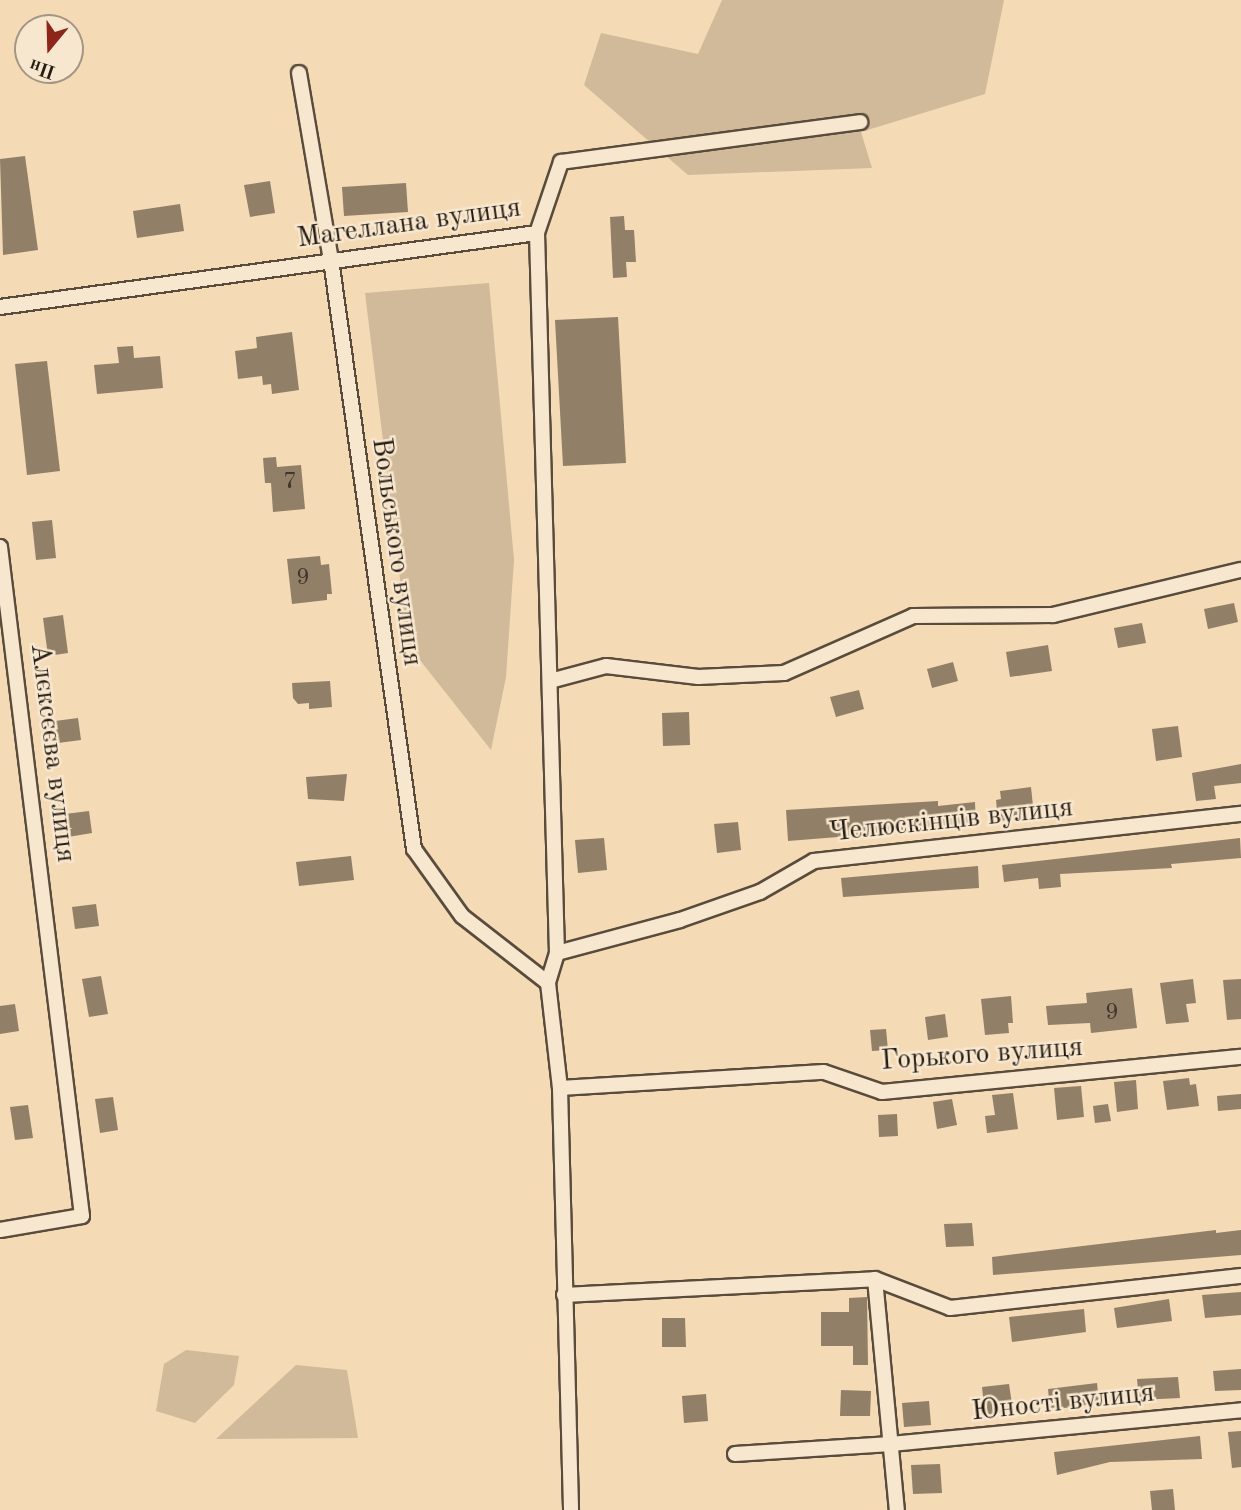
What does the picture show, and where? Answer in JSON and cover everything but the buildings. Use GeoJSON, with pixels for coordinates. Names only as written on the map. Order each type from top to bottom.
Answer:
{"type":"FeatureCollection","features":[{"type":"Feature","properties":{"kind":"street","name":"Вольського вулиця"},"geometry":{"type":"LineString","coordinates":[[299,73],[331,261],[414,849],[462,916],[548,984]]}},
{"type":"Feature","properties":{"kind":"street","name":"Магеллана вулиця"},"geometry":{"type":"LineString","coordinates":[[0,307],[537,233],[561,162],[860,122]]}},
{"type":"Feature","properties":{"kind":"street"},"geometry":{"type":"LineString","coordinates":[[537,233],[557,953],[548,984],[560,1088],[571,1510]]}},
{"type":"Feature","properties":{"kind":"street","name":"Алєксєєва вулиця"},"geometry":{"type":"LineString","coordinates":[[0,547],[82,1216],[0,1230]]}},
{"type":"Feature","properties":{"kind":"street"},"geometry":{"type":"LineString","coordinates":[[550,681],[606,666],[698,677],[784,673],[913,616],[1053,615],[1241,570]]}},
{"type":"Feature","properties":{"kind":"street","name":"Челюскінців вулиця"},"geometry":{"type":"LineString","coordinates":[[557,953],[680,920],[760,892],[814,861],[1241,814]]}},
{"type":"Feature","properties":{"kind":"street","name":"Горького вулиця"},"geometry":{"type":"LineString","coordinates":[[560,1088],[824,1072],[882,1092],[1241,1057]]}},
{"type":"Feature","properties":{"kind":"street"},"geometry":{"type":"LineString","coordinates":[[564,1295],[875,1279],[950,1308],[1241,1276]]}},
{"type":"Feature","properties":{"kind":"street"},"geometry":{"type":"LineString","coordinates":[[875,1279],[897,1510]]}},
{"type":"Feature","properties":{"kind":"street","name":"Юності вулиця"},"geometry":{"type":"LineString","coordinates":[[735,1454],[891,1444],[1241,1410]]}},
{"type":"Feature","properties":{"kind":"shaded area"},"geometry":{"type":"Polygon","coordinates":[[[722,0],[1004,0],[985,94],[861,132],[872,168],[688,175],[584,85],[601,33],[698,54],[722,0]]]}},
{"type":"Feature","properties":{"kind":"shaded area"},"geometry":{"type":"Polygon","coordinates":[[[489,283],[514,560],[506,677],[491,750],[408,645],[365,293],[489,283]]]}},
{"type":"Feature","properties":{"kind":"shaded area"},"geometry":{"type":"Polygon","coordinates":[[[186,1350],[239,1356],[234,1385],[195,1423],[156,1411],[164,1364],[186,1350]]]}},
{"type":"Feature","properties":{"kind":"shaded area"},"geometry":{"type":"Polygon","coordinates":[[[296,1365],[347,1370],[358,1438],[216,1439],[296,1365]]]}}]}
